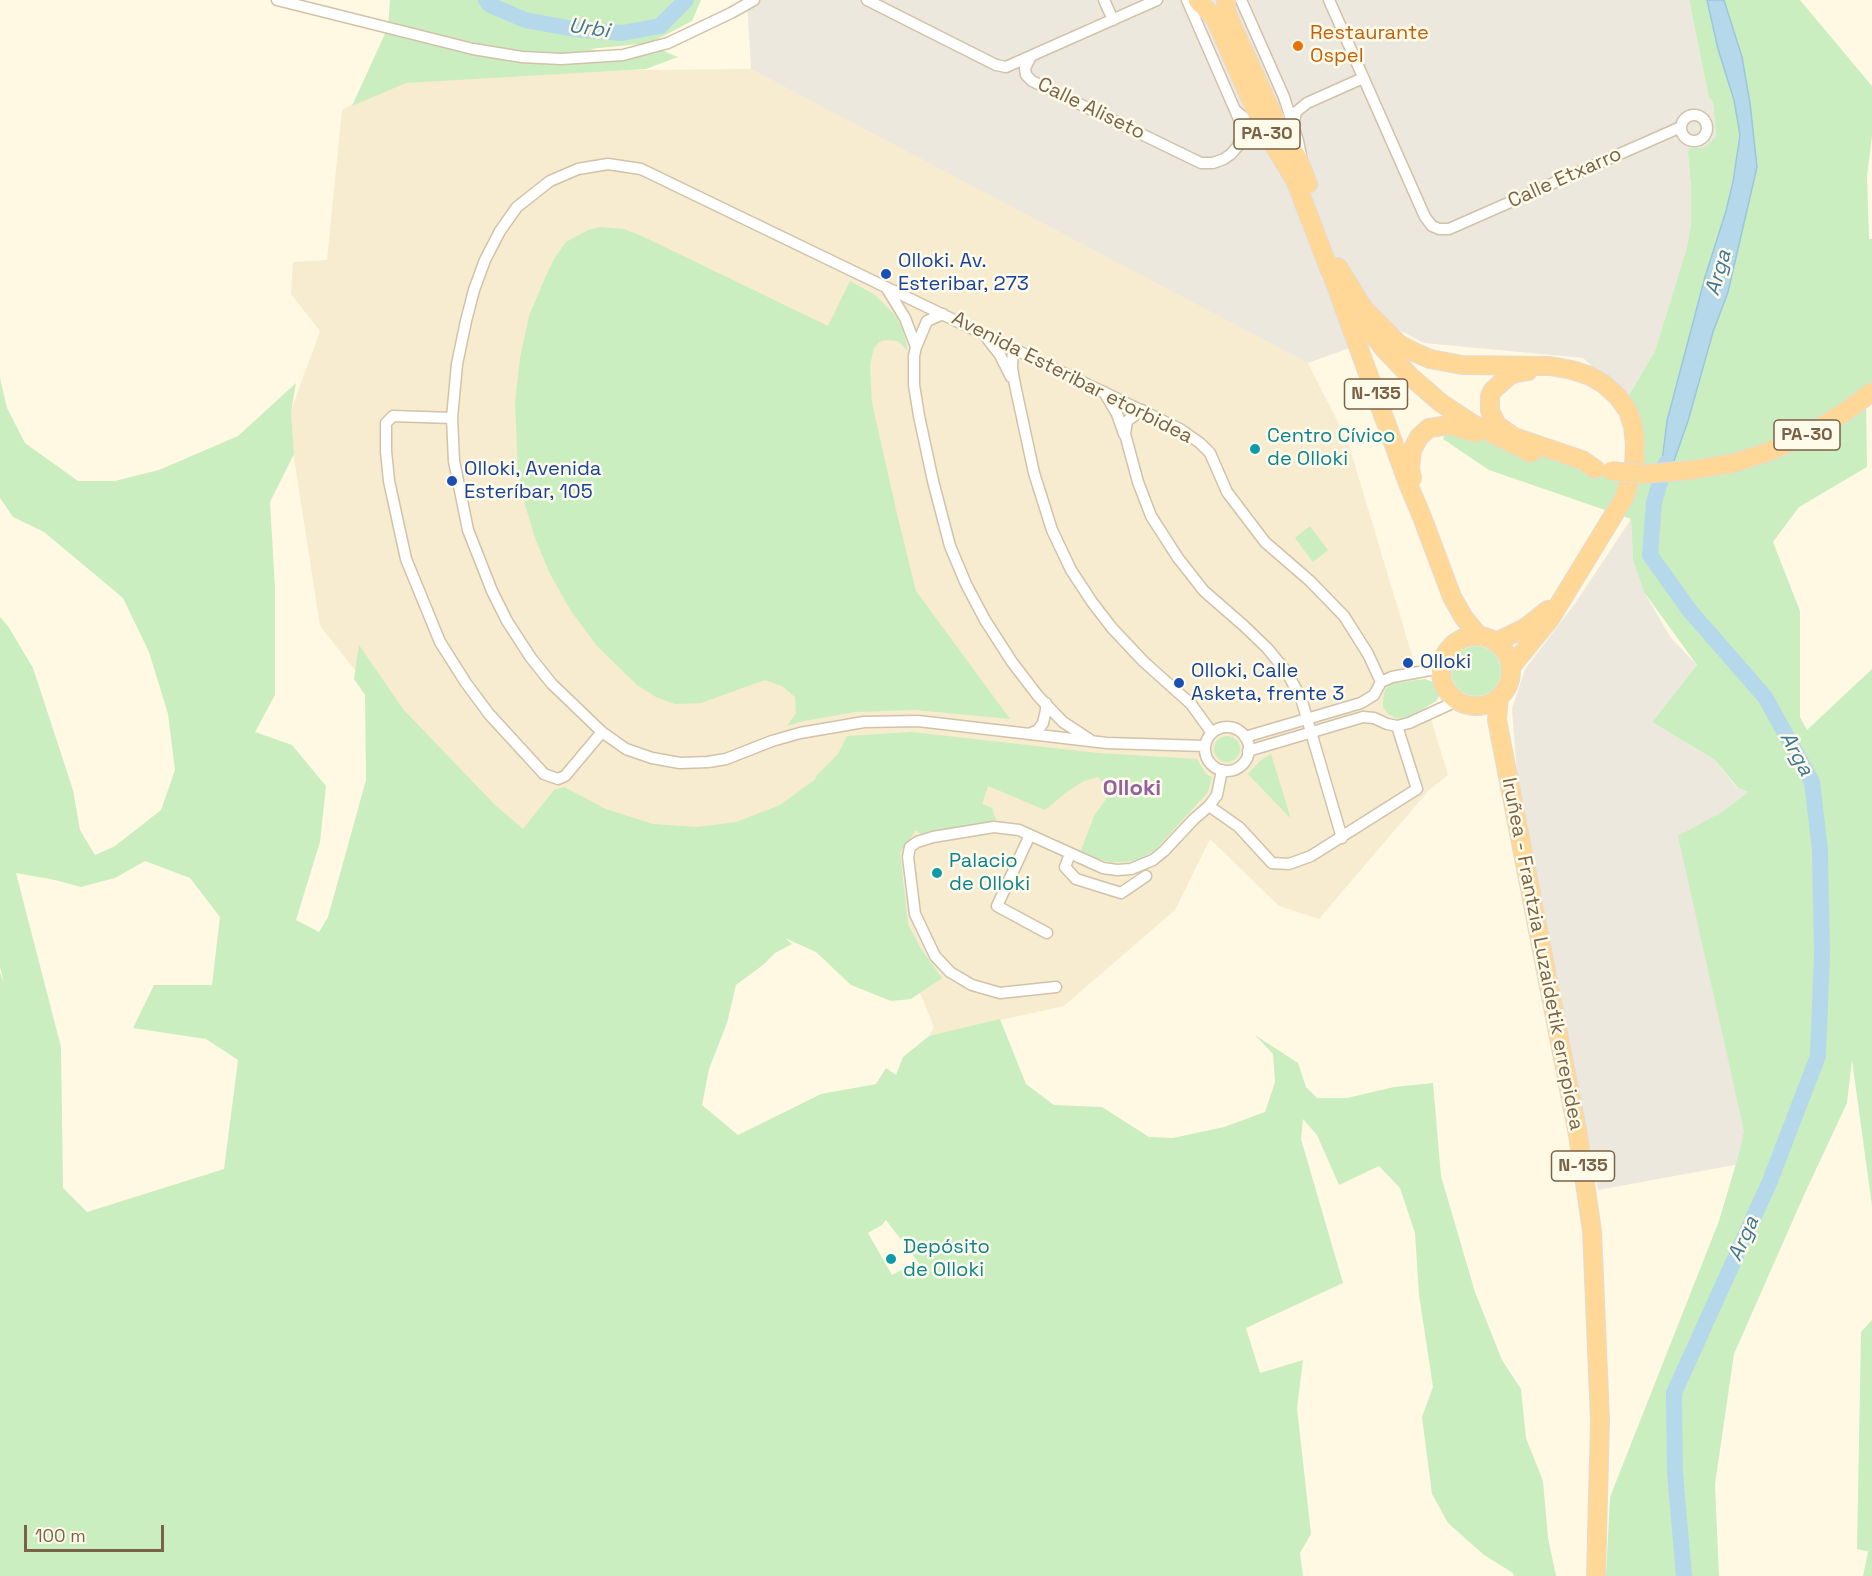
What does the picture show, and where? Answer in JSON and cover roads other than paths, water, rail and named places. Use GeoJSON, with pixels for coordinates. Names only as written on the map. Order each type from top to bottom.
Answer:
{"type":"FeatureCollection","features":[{"type":"Feature","properties":{"kind":"highway","name":"PA-30"},"geometry":{"type":"LineString","coordinates":[[1198,0],[1218,25],[1270,139],[1299,188],[1353,307],[1385,350],[1411,377],[1442,403],[1473,424],[1531,453],[1603,470],[1644,474],[1692,470],[1734,462],[1768,452],[1807,435],[1872,392]]}},
{"type":"Feature","properties":{"kind":"highway","name":"PA-30"},"geometry":{"type":"LineString","coordinates":[[1226,0],[1226,10],[1231,23],[1278,126],[1298,159],[1334,269]]}},
{"type":"Feature","properties":{"kind":"highway"},"geometry":{"type":"LineString","coordinates":[[1334,269],[1364,309],[1382,328],[1400,344],[1430,359],[1461,365],[1550,366],[1572,370],[1604,384],[1618,397],[1628,411],[1634,426],[1634,468],[1624,498],[1550,619],[1511,667]]}},
{"type":"Feature","properties":{"kind":"highway","name":"N-135"},"geometry":{"type":"LineString","coordinates":[[1334,269],[1409,486],[1452,597],[1464,618],[1488,639],[1504,649],[1511,667],[1509,683],[1499,697],[1497,720],[1504,762]]}},
{"type":"Feature","properties":{"kind":"highway"},"geometry":{"type":"LineString","coordinates":[[1603,470],[1582,460],[1514,436],[1497,425],[1490,411],[1490,396],[1493,390],[1503,379],[1522,371],[1557,372],[1576,376],[1591,382],[1616,402],[1635,445]]}},
{"type":"Feature","properties":{"kind":"highway"},"geometry":{"type":"LineString","coordinates":[[1422,517],[1410,468],[1412,450],[1419,436],[1429,428],[1449,425],[1468,430],[1500,446],[1531,453]]}},
{"type":"Feature","properties":{"kind":"highway","name":"N-135"},"geometry":{"type":"LineString","coordinates":[[1452,597],[1456,642]]}},
{"type":"Feature","properties":{"kind":"highway"},"geometry":{"type":"LineString","coordinates":[[1499,697],[1477,706],[1467,705],[1450,694],[1445,687],[1441,668],[1448,649],[1463,638],[1488,639],[1525,628],[1563,597]]}},
{"type":"Feature","properties":{"kind":"highway","name":"N-135"},"geometry":{"type":"LineString","coordinates":[[1477,706],[1504,762]]}},
{"type":"Feature","properties":{"kind":"highway","name":"Iruñea - Frantzia Luzaidetik errepidea"},"geometry":{"type":"LineString","coordinates":[[1504,762],[1578,1135],[1592,1231],[1600,1420],[1596,1576]]}},
{"type":"Feature","properties":{"kind":"street"},"geometry":{"type":"LineString","coordinates":[[277,0],[473,49],[522,57],[561,59],[623,55],[668,43],[754,0]]}},
{"type":"Feature","properties":{"kind":"street","name":"Calle Aliseto"},"geometry":{"type":"LineString","coordinates":[[867,0],[1000,67],[1016,64],[1031,56]]}},
{"type":"Feature","properties":{"kind":"street"},"geometry":{"type":"LineString","coordinates":[[1104,0],[1113,20]]}},
{"type":"Feature","properties":{"kind":"street"},"geometry":{"type":"LineString","coordinates":[[1031,56],[1157,0]]}},
{"type":"Feature","properties":{"kind":"street"},"geometry":{"type":"LineString","coordinates":[[1198,0],[1235,110],[1270,139]]}},
{"type":"Feature","properties":{"kind":"street"},"geometry":{"type":"LineString","coordinates":[[1241,0],[1284,97],[1304,174]]}},
{"type":"Feature","properties":{"kind":"street"},"geometry":{"type":"LineString","coordinates":[[1293,126],[1296,112],[1306,103],[1363,78],[1329,0]]}},
{"type":"Feature","properties":{"kind":"street","name":"Calle Aliseto"},"geometry":{"type":"LineString","coordinates":[[1031,56],[1025,68],[1026,75],[1032,81],[1202,163],[1213,163],[1224,159],[1238,146],[1241,124],[1235,110]]}},
{"type":"Feature","properties":{"kind":"street","name":"Calle Etxarro"},"geometry":{"type":"LineString","coordinates":[[1363,78],[1425,218],[1435,228],[1449,229],[1681,127]]}},
{"type":"Feature","properties":{"kind":"street","name":"Avenida Esteribar etorbidea"},"geometry":{"type":"LineString","coordinates":[[1205,746],[1094,742],[918,721],[864,722],[801,733],[772,741],[726,759],[680,763],[652,758],[627,749],[602,732],[552,684],[507,621],[492,591],[468,530],[454,461],[452,418],[457,364],[466,321],[485,260],[500,231],[517,207],[550,181],[578,169],[609,164],[641,169],[867,276],[885,287],[1180,429],[1200,442],[1210,453],[1227,492],[1265,542],[1310,581],[1344,616],[1368,654],[1381,682]]}},
{"type":"Feature","properties":{"kind":"street"},"geometry":{"type":"LineString","coordinates":[[885,287],[905,318],[916,347]]}},
{"type":"Feature","properties":{"kind":"street"},"geometry":{"type":"LineString","coordinates":[[943,314],[927,321],[916,347],[914,385],[933,481],[950,546],[984,621],[1012,662],[1063,722],[1094,742]]}},
{"type":"Feature","properties":{"kind":"street"},"geometry":{"type":"LineString","coordinates":[[983,334],[1000,355],[1015,385]]}},
{"type":"Feature","properties":{"kind":"street"},"geometry":{"type":"LineString","coordinates":[[1013,348],[1012,368],[1015,385],[1040,496],[1052,530],[1071,570],[1112,628],[1143,661],[1191,704],[1212,733]]}},
{"type":"Feature","properties":{"kind":"street"},"geometry":{"type":"LineString","coordinates":[[1015,385],[1020,367],[1025,361],[1034,358]]}},
{"type":"Feature","properties":{"kind":"street"},"geometry":{"type":"LineString","coordinates":[[1104,392],[1125,434],[1138,482],[1151,516],[1178,558],[1204,591],[1267,648],[1286,670],[1301,698],[1342,838]]}},
{"type":"Feature","properties":{"kind":"street"},"geometry":{"type":"LineString","coordinates":[[1125,434],[1127,421],[1142,410]]}},
{"type":"Feature","properties":{"kind":"street"},"geometry":{"type":"LineString","coordinates":[[452,418],[393,416],[386,423],[389,481],[406,560],[440,642],[489,714],[544,774],[558,780],[565,776],[602,732]]}},
{"type":"Feature","properties":{"kind":"street"},"geometry":{"type":"LineString","coordinates":[[1379,720],[1372,706],[1374,694],[1381,682],[1392,677],[1441,668]]}},
{"type":"Feature","properties":{"kind":"street"},"geometry":{"type":"LineString","coordinates":[[1245,737],[1361,703],[1374,694]]}},
{"type":"Feature","properties":{"kind":"street"},"geometry":{"type":"LineString","coordinates":[[1248,751],[1363,717],[1397,726],[1409,723],[1457,700]]}},
{"type":"Feature","properties":{"kind":"street"},"geometry":{"type":"LineString","coordinates":[[1029,734],[1038,730],[1042,723],[1046,703]]}},
{"type":"Feature","properties":{"kind":"street"},"geometry":{"type":"LineString","coordinates":[[1209,806],[1239,827],[1272,863],[1289,864],[1311,856],[1417,789],[1397,726]]}},
{"type":"Feature","properties":{"kind":"street"},"geometry":{"type":"LineString","coordinates":[[1225,727],[1233,728],[1245,737],[1248,751],[1242,764],[1236,768],[1222,770],[1211,764],[1205,752],[1205,746],[1212,733],[1225,727]]}},
{"type":"Feature","properties":{"kind":"street"},"geometry":{"type":"LineString","coordinates":[[1056,987],[1000,993],[972,985],[950,972],[935,956],[915,915],[910,847],[917,842],[942,835],[994,827],[1019,830],[1103,868],[1131,869],[1153,860],[1164,852],[1209,806],[1216,795],[1222,770]]}},
{"type":"Feature","properties":{"kind":"street"},"geometry":{"type":"LineString","coordinates":[[1030,835],[997,906],[1047,933]]}},
{"type":"Feature","properties":{"kind":"street"},"geometry":{"type":"LineString","coordinates":[[1070,854],[1065,867],[1076,879],[1121,893],[1146,876]]}},
{"type":"Feature","properties":{"kind":"water"},"geometry":{"type":"Polygon","coordinates":[[[1707,0],[1724,0],[1742,57],[1757,167],[1728,292],[1713,332],[1688,421],[1670,472],[1659,485],[1667,421],[1705,277],[1726,211],[1740,135],[1734,100],[1718,49],[1707,0]]]}},
{"type":"Feature","properties":{"kind":"waterway","name":"Urbi"},"geometry":{"type":"LineString","coordinates":[[486,0],[490,5],[525,20],[574,29],[622,33],[660,26],[686,0]]}},
{"type":"Feature","properties":{"kind":"waterway","name":"Arga"},"geometry":{"type":"LineString","coordinates":[[1666,463],[1654,502],[1650,555],[1690,611],[1765,697],[1812,782],[1820,850],[1822,955],[1818,1056],[1770,1181],[1674,1393],[1675,1473],[1684,1576]]}},
{"type":"Feature","properties":{"kind":"place","name":"Restaurante Ospel"},"geometry":{"type":"Point","coordinates":[1298,46]}},
{"type":"Feature","properties":{"kind":"place","name":"Olloki. Av. Esteribar, 273"},"geometry":{"type":"Point","coordinates":[886,274]}},
{"type":"Feature","properties":{"kind":"place","name":"Centro Cívico de Olloki"},"geometry":{"type":"Point","coordinates":[1255,449]}},
{"type":"Feature","properties":{"kind":"place","name":"Olloki, Avenida Esteríbar, 105"},"geometry":{"type":"Point","coordinates":[452,481]}},
{"type":"Feature","properties":{"kind":"place","name":"Olloki"},"geometry":{"type":"Point","coordinates":[1408,663]}},
{"type":"Feature","properties":{"kind":"place","name":"Olloki, Calle Asketa, frente 3"},"geometry":{"type":"Point","coordinates":[1179,683]}},
{"type":"Feature","properties":{"kind":"place","name":"Palacio de Olloki"},"geometry":{"type":"Point","coordinates":[937,873]}},
{"type":"Feature","properties":{"kind":"place","name":"Depósito de Olloki"},"geometry":{"type":"Point","coordinates":[891,1259]}},
{"type":"Feature","properties":{"kind":"district","name":"Olloki"},"geometry":{"type":"Point","coordinates":[1132,789]}}]}
